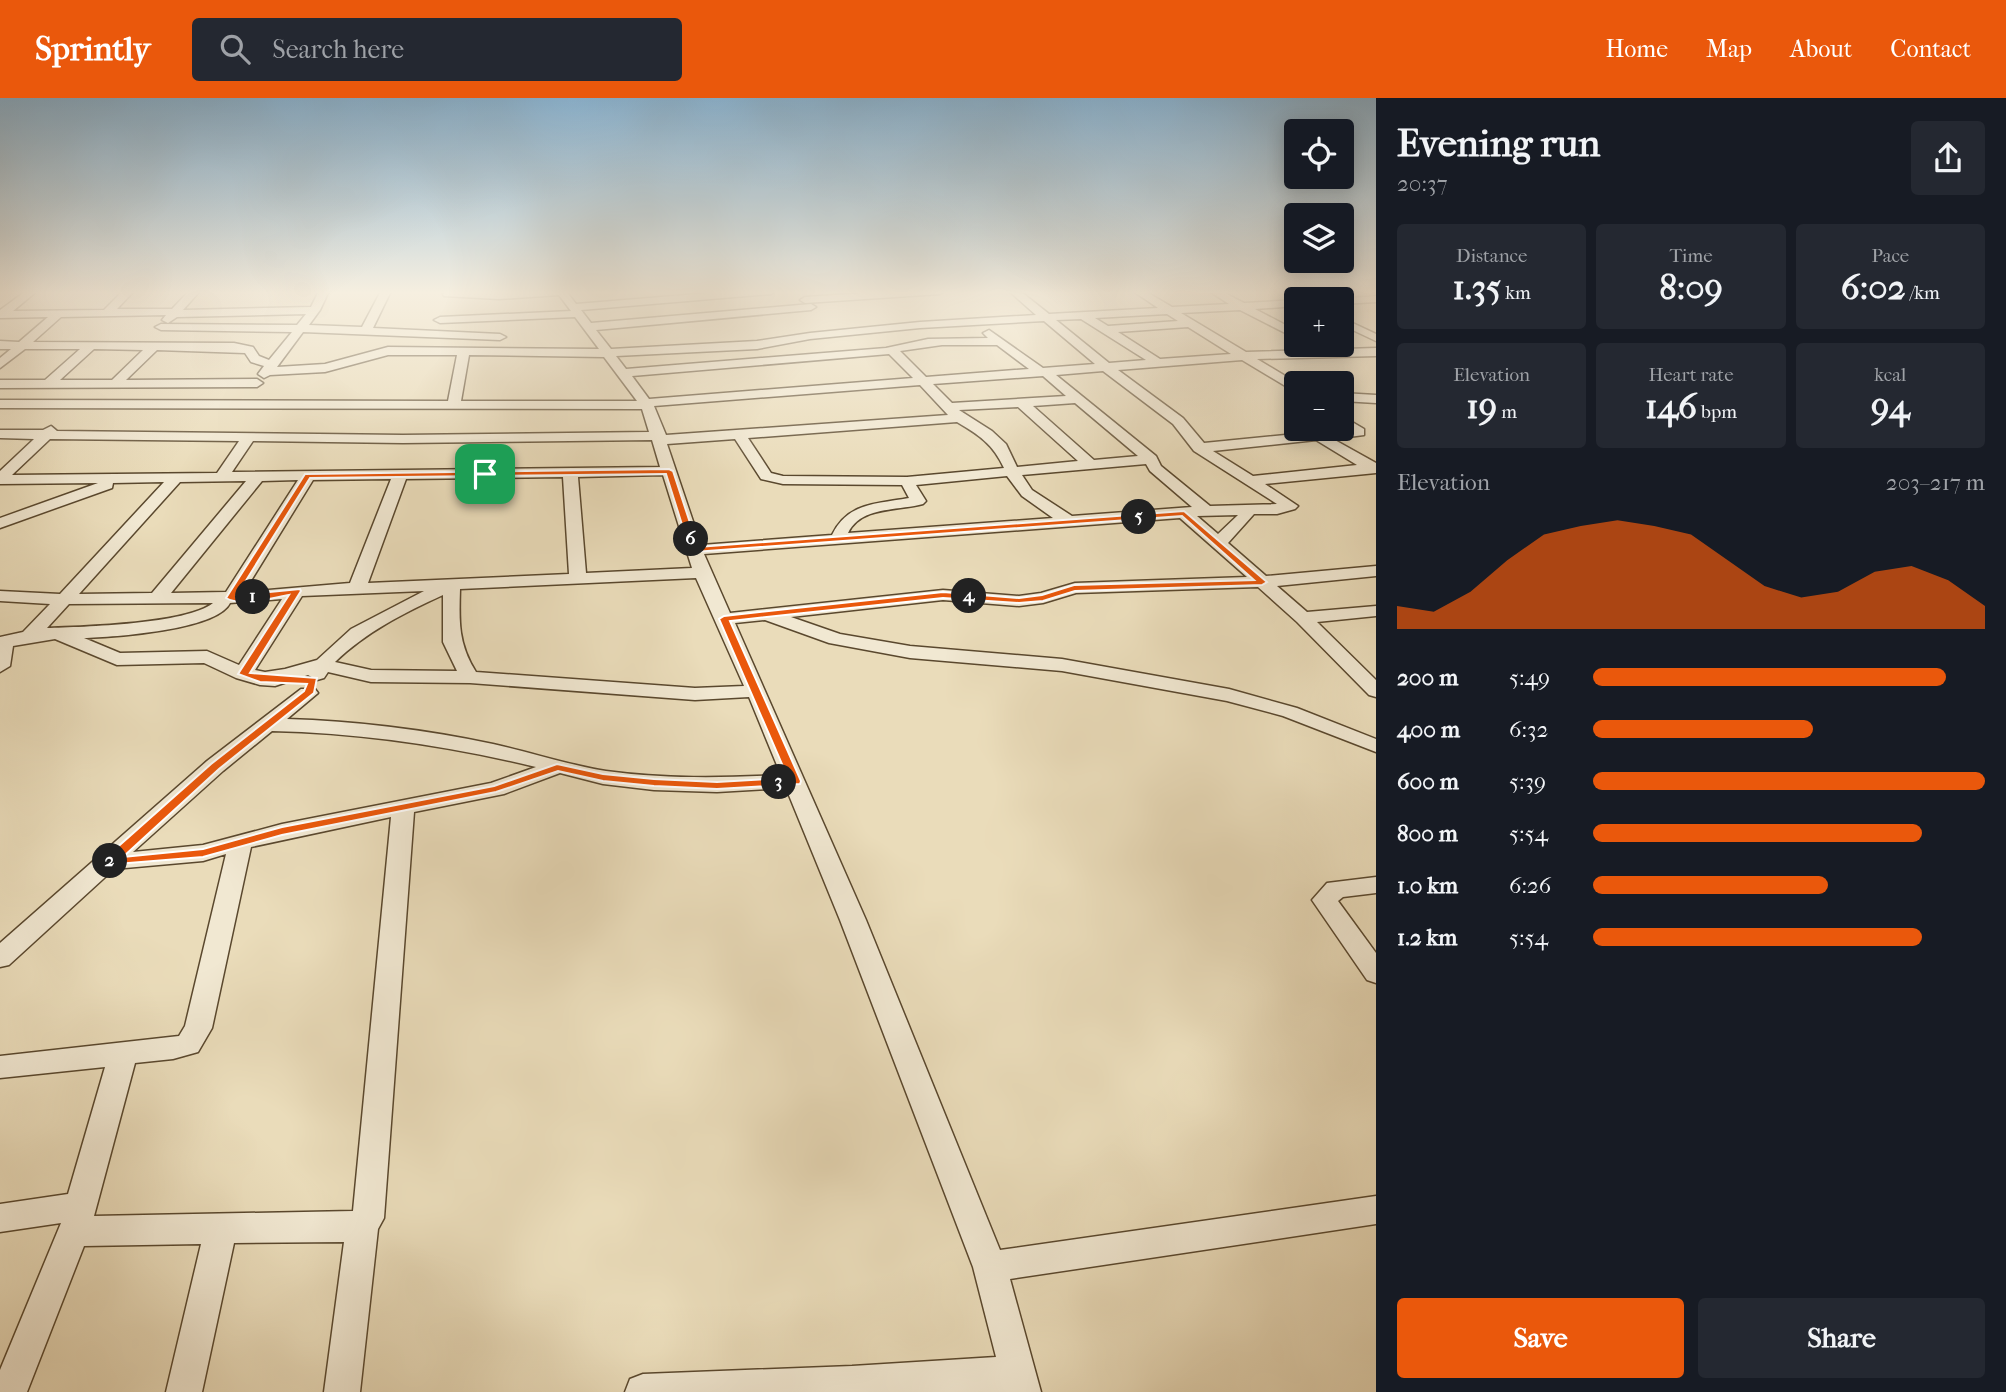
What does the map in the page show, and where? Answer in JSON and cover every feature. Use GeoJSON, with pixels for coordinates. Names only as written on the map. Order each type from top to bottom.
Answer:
{"type":"FeatureCollection","features":[{"type":"Feature","properties":{"kind":"street"},"geometry":{"type":"LineString","coordinates":[[0,364],[16,351]]}},
{"type":"Feature","properties":{"kind":"street"},"geometry":{"type":"LineString","coordinates":[[48,384],[81,351]]}},
{"type":"Feature","properties":{"kind":"street"},"geometry":{"type":"LineString","coordinates":[[115,384],[148,351]]}},
{"type":"Feature","properties":{"kind":"street"},"geometry":{"type":"LineString","coordinates":[[249,351],[255,359],[270,368],[307,370],[380,351]]}},
{"type":"Feature","properties":{"kind":"street"},"geometry":{"type":"LineString","coordinates":[[234,420],[257,383],[283,351]]}},
{"type":"Feature","properties":{"kind":"street"},"geometry":{"type":"LineString","coordinates":[[454,406],[464,351]]}},
{"type":"Feature","properties":{"kind":"street"},"geometry":{"type":"LineString","coordinates":[[493,351],[608,354],[651,351]]}},
{"type":"Feature","properties":{"kind":"street"},"geometry":{"type":"LineString","coordinates":[[606,351],[646,404],[702,573],[757,691],[853,920],[990,1268],[1021,1383],[852,1384],[643,1392]]}},
{"type":"Feature","properties":{"kind":"street"},"geometry":{"type":"LineString","coordinates":[[625,373],[876,351]]}},
{"type":"Feature","properties":{"kind":"street"},"geometry":{"type":"LineString","coordinates":[[893,351],[954,412],[987,433],[1001,447],[1011,471],[1027,493],[1071,523]]}},
{"type":"Feature","properties":{"kind":"street"},"geometry":{"type":"LineString","coordinates":[[1014,351],[1152,459],[1155,468],[1206,511]]}},
{"type":"Feature","properties":{"kind":"street"},"geometry":{"type":"LineString","coordinates":[[694,550],[1206,511],[1286,509],[1290,506],[1199,448],[1178,421],[1086,351]]}},
{"type":"Feature","properties":{"kind":"street"},"geometry":{"type":"LineString","coordinates":[[1140,351],[1158,363]]}},
{"type":"Feature","properties":{"kind":"street"},"geometry":{"type":"LineString","coordinates":[[1239,351],[1284,380]]}},
{"type":"Feature","properties":{"kind":"street"},"geometry":{"type":"LineString","coordinates":[[1354,353],[1376,352]]}},
{"type":"Feature","properties":{"kind":"street"},"geometry":{"type":"LineString","coordinates":[[857,353],[866,363]]}},
{"type":"Feature","properties":{"kind":"street"},"geometry":{"type":"LineString","coordinates":[[0,434],[454,406],[646,404],[1247,356],[1284,356]]}},
{"type":"Feature","properties":{"kind":"street"},"geometry":{"type":"LineString","coordinates":[[791,359],[800,369]]}},
{"type":"Feature","properties":{"kind":"street"},"geometry":{"type":"LineString","coordinates":[[875,374],[885,384]]}},
{"type":"Feature","properties":{"kind":"street"},"geometry":{"type":"LineString","coordinates":[[810,379],[819,390]]}},
{"type":"Feature","properties":{"kind":"street"},"geometry":{"type":"LineString","coordinates":[[0,384],[257,383]]}},
{"type":"Feature","properties":{"kind":"street"},"geometry":{"type":"LineString","coordinates":[[1354,398],[1376,399]]}},
{"type":"Feature","properties":{"kind":"street"},"geometry":{"type":"LineString","coordinates":[[0,479],[308,476],[395,460],[739,434],[954,412],[1021,402],[1078,399]]}},
{"type":"Feature","properties":{"kind":"street"},"geometry":{"type":"LineString","coordinates":[[1021,402],[1090,464]]}},
{"type":"Feature","properties":{"kind":"street"},"geometry":{"type":"LineString","coordinates":[[0,416],[7,404],[78,404],[234,420],[250,436],[395,460],[570,474],[669,471]]}},
{"type":"Feature","properties":{"kind":"street"},"geometry":{"type":"LineString","coordinates":[[0,479],[78,404]]}},
{"type":"Feature","properties":{"kind":"street"},"geometry":{"type":"LineString","coordinates":[[739,434],[766,476],[773,479],[907,481],[1152,459]]}},
{"type":"Feature","properties":{"kind":"street"},"geometry":{"type":"LineString","coordinates":[[221,477],[250,436]]}},
{"type":"Feature","properties":{"kind":"street"},"geometry":{"type":"LineString","coordinates":[[1199,448],[1284,440]]}},
{"type":"Feature","properties":{"kind":"street"},"geometry":{"type":"LineString","coordinates":[[1327,441],[1374,468]]}},
{"type":"Feature","properties":{"kind":"street"},"geometry":{"type":"LineString","coordinates":[[357,588],[395,460]]}},
{"type":"Feature","properties":{"kind":"street"},"geometry":{"type":"LineString","coordinates":[[1252,481],[1374,468]]}},
{"type":"Feature","properties":{"kind":"street"},"geometry":{"type":"LineString","coordinates":[[570,474],[578,579]]}},
{"type":"Feature","properties":{"kind":"street"},"geometry":{"type":"LineString","coordinates":[[0,666],[1,644],[29,637],[105,632],[198,618],[219,608],[308,476]]}},
{"type":"Feature","properties":{"kind":"street"},"geometry":{"type":"LineString","coordinates":[[157,598],[197,553],[257,477]]}},
{"type":"Feature","properties":{"kind":"street"},"geometry":{"type":"LineString","coordinates":[[0,523],[125,478]]}},
{"type":"Feature","properties":{"kind":"street"},"geometry":{"type":"LineString","coordinates":[[29,637],[176,478]]}},
{"type":"Feature","properties":{"kind":"street"},"geometry":{"type":"LineString","coordinates":[[837,540],[842,526],[863,510],[918,500],[907,481]]}},
{"type":"Feature","properties":{"kind":"street"},"geometry":{"type":"LineString","coordinates":[[1219,544],[1226,533],[1244,520],[1247,516],[1245,510]]}},
{"type":"Feature","properties":{"kind":"street"},"geometry":{"type":"LineString","coordinates":[[1184,513],[1369,673],[1376,691]]}},
{"type":"Feature","properties":{"kind":"street"},"geometry":{"type":"LineString","coordinates":[[724,619],[943,595],[1019,601],[1043,598],[1074,588],[1262,582],[1376,571]]}},
{"type":"Feature","properties":{"kind":"street"},"geometry":{"type":"LineString","coordinates":[[0,596],[63,599],[260,597],[296,591],[702,573]]}},
{"type":"Feature","properties":{"kind":"street"},"geometry":{"type":"LineString","coordinates":[[452,584],[449,640],[455,656],[470,677]]}},
{"type":"Feature","properties":{"kind":"street"},"geometry":{"type":"LineString","coordinates":[[0,958],[215,766],[267,726],[315,679],[338,648],[399,608],[452,584]]}},
{"type":"Feature","properties":{"kind":"street"},"geometry":{"type":"LineString","coordinates":[[252,676],[296,591]]}},
{"type":"Feature","properties":{"kind":"street"},"geometry":{"type":"LineString","coordinates":[[1303,618],[1376,611]]}},
{"type":"Feature","properties":{"kind":"street"},"geometry":{"type":"LineString","coordinates":[[766,614],[836,639],[861,644],[910,652],[1062,665],[1229,695],[1290,712],[1376,746]]}},
{"type":"Feature","properties":{"kind":"street"},"geometry":{"type":"LineString","coordinates":[[59,634],[117,659],[207,657],[252,676],[315,679],[344,672],[371,676],[470,677],[695,694],[757,691]]}},
{"type":"Feature","properties":{"kind":"street"},"geometry":{"type":"LineString","coordinates":[[311,726],[315,679]]}},
{"type":"Feature","properties":{"kind":"street"},"geometry":{"type":"LineString","coordinates":[[267,726],[311,726],[440,741],[492,750],[603,777],[654,783],[717,785],[795,781]]}},
{"type":"Feature","properties":{"kind":"street"},"geometry":{"type":"LineString","coordinates":[[109,862],[164,859],[282,831],[403,809],[496,789],[557,767]]}},
{"type":"Feature","properties":{"kind":"street"},"geometry":{"type":"LineString","coordinates":[[79,1214],[84,1231],[96,1232],[355,1227],[368,1219],[403,809]]}},
{"type":"Feature","properties":{"kind":"street"},"geometry":{"type":"LineString","coordinates":[[0,1067],[173,1048],[188,1044],[198,1028],[240,843]]}},
{"type":"Feature","properties":{"kind":"street"},"geometry":{"type":"LineString","coordinates":[[1376,885],[1336,889],[1324,900],[1376,973]]}},
{"type":"Feature","properties":{"kind":"street"},"geometry":{"type":"LineString","coordinates":[[9,1392],[79,1214],[123,1054]]}},
{"type":"Feature","properties":{"kind":"street"},"geometry":{"type":"LineString","coordinates":[[990,1268],[1376,1210]]}},
{"type":"Feature","properties":{"kind":"street"},"geometry":{"type":"LineString","coordinates":[[0,1218],[79,1214]]}},
{"type":"Feature","properties":{"kind":"street"},"geometry":{"type":"LineString","coordinates":[[342,1392],[363,1223]]}},
{"type":"Feature","properties":{"kind":"street"},"geometry":{"type":"LineString","coordinates":[[184,1392],[221,1229]]}},
{"type":"Feature","properties":{"kind":"route"},"geometry":{"type":"LineString","coordinates":[[669,471],[694,550],[1184,513],[1262,582],[1074,588],[1043,598],[1019,601],[943,595],[724,619],[795,781],[717,785],[654,783],[603,777],[557,767],[496,789],[282,831],[203,853],[164,859],[109,862],[215,766],[309,693],[314,681],[260,679],[243,674],[296,591],[270,596],[231,598],[308,476],[485,474],[669,471]]}}]}
